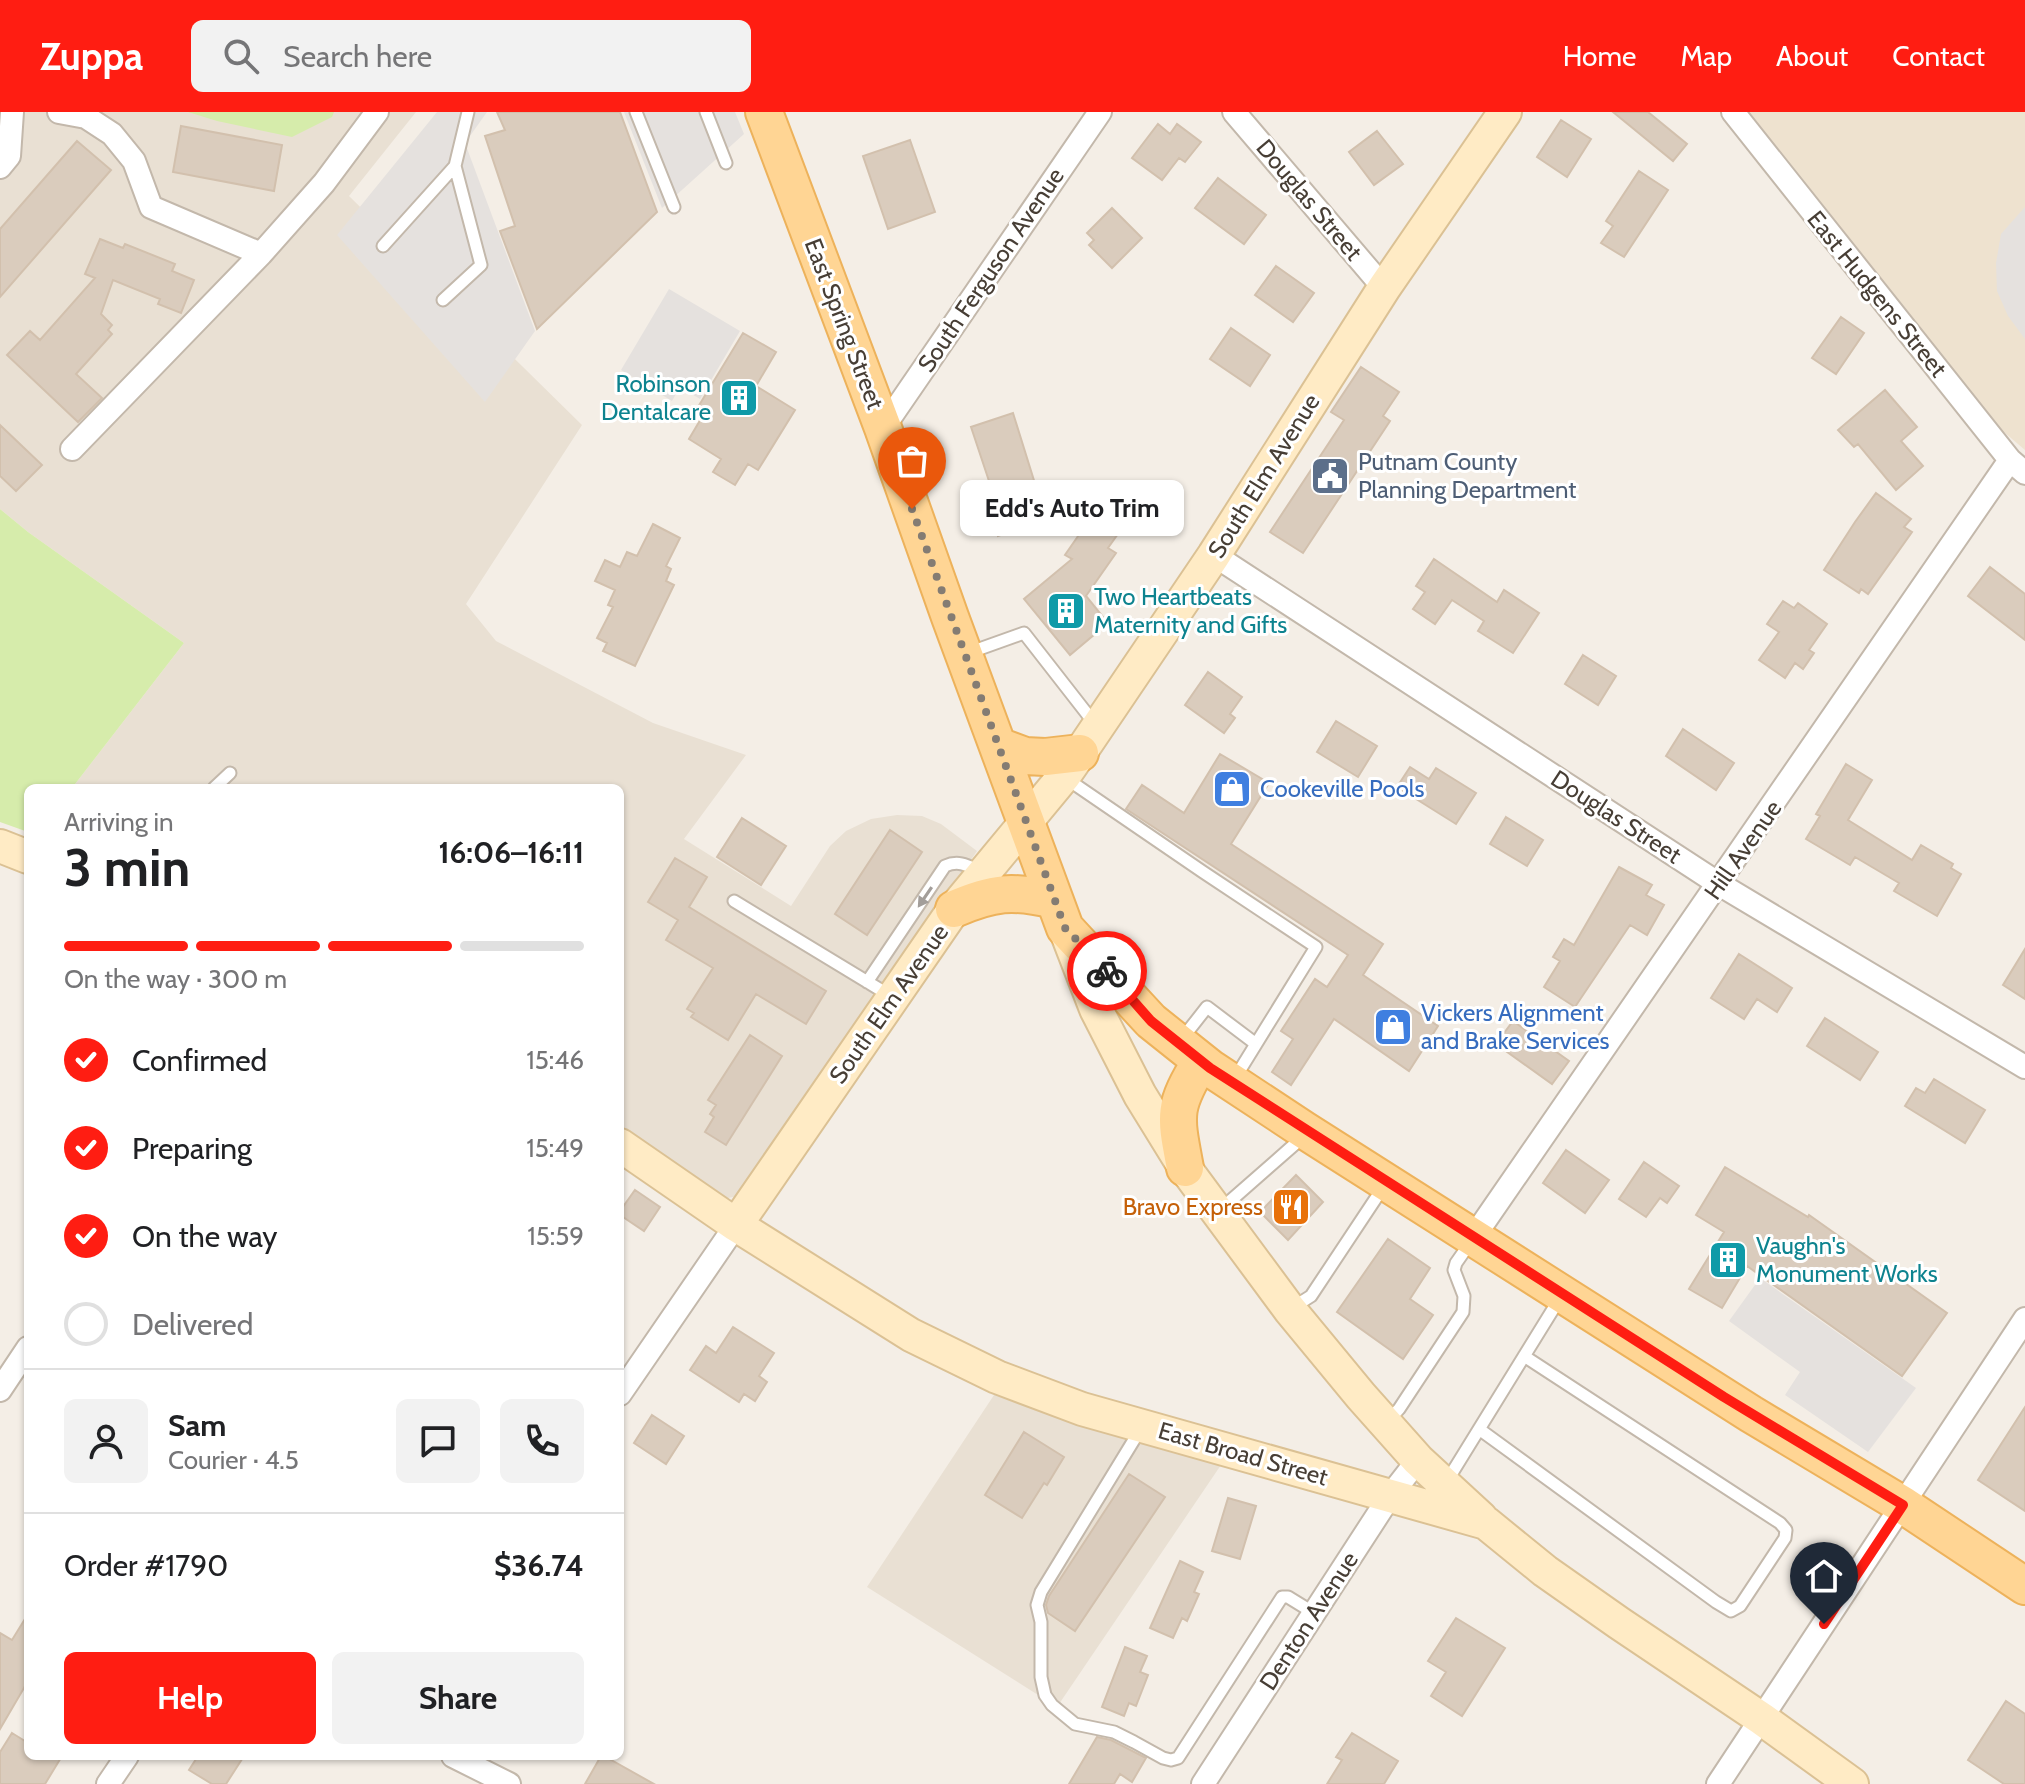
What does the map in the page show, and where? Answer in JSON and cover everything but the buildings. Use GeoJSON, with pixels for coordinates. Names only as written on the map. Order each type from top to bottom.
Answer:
{"type":"FeatureCollection","features":[{"type":"Feature","properties":{"kind":"main road","name":"East Spring Street"},"geometry":{"type":"LineString","coordinates":[[764,112],[883,428],[1059,914],[1151,1021],[1232,1082],[1751,1414],[1903,1505],[2025,1586]]}},
{"type":"Feature","properties":{"kind":"main road"},"geometry":{"type":"LineString","coordinates":[[998,746],[1025,756],[1045,757],[1081,752]]}},
{"type":"Feature","properties":{"kind":"main road"},"geometry":{"type":"LineString","coordinates":[[954,909],[981,897],[1011,893],[1031,894],[1059,914]]}},
{"type":"Feature","properties":{"kind":"main road"},"geometry":{"type":"LineString","coordinates":[[1185,1168],[1177,1128],[1177,1106],[1187,1083],[1190,1052]]}},
{"type":"Feature","properties":{"kind":"street"},"geometry":{"type":"LineString","coordinates":[[0,167],[9,156],[12,112]]}},
{"type":"Feature","properties":{"kind":"street"},"geometry":{"type":"LineString","coordinates":[[59,112],[86,117],[112,134],[134,161],[151,207],[261,254]]}},
{"type":"Feature","properties":{"kind":"street"},"geometry":{"type":"LineString","coordinates":[[72,449],[261,254],[324,183],[377,112]]}},
{"type":"Feature","properties":{"kind":"street","name":"South Ferguson Avenue"},"geometry":{"type":"LineString","coordinates":[[883,428],[1100,112]]}},
{"type":"Feature","properties":{"kind":"street","name":"Douglas Street"},"geometry":{"type":"LineString","coordinates":[[1234,112],[1384,288]]}},
{"type":"Feature","properties":{"kind":"street","name":"South Elm Avenue"},"geometry":{"type":"LineString","coordinates":[[736,1225],[880,990],[954,909],[1081,752],[1214,555],[1384,288],[1505,112]]}},
{"type":"Feature","properties":{"kind":"street","name":"East Hudgens Street"},"geometry":{"type":"LineString","coordinates":[[1733,112],[2018,466]]}},
{"type":"Feature","properties":{"kind":"street","name":"Hill Avenue"},"geometry":{"type":"LineString","coordinates":[[1473,1238],[1719,884],[2018,466]]}},
{"type":"Feature","properties":{"kind":"street","name":"Douglas Street"},"geometry":{"type":"LineString","coordinates":[[1214,555],[1719,884],[2025,1067]]}},
{"type":"Feature","properties":{"kind":"street"},"geometry":{"type":"LineString","coordinates":[[0,846],[24,855]]}},
{"type":"Feature","properties":{"kind":"street"},"geometry":{"type":"LineString","coordinates":[[1059,914],[1096,1009],[1140,1095],[1185,1168],[1290,1310],[1418,1460],[1486,1523]]}},
{"type":"Feature","properties":{"kind":"street","name":"East Broad Street"},"geometry":{"type":"LineString","coordinates":[[624,1148],[736,1225],[911,1335],[997,1377],[1082,1409],[1486,1523],[1545,1571],[1852,1784]]}},
{"type":"Feature","properties":{"kind":"street"},"geometry":{"type":"LineString","coordinates":[[624,1388],[736,1225]]}},
{"type":"Feature","properties":{"kind":"street"},"geometry":{"type":"LineString","coordinates":[[1718,1784],[2025,1319]]}},
{"type":"Feature","properties":{"kind":"street"},"geometry":{"type":"LineString","coordinates":[[0,1390],[24,1354]]}},
{"type":"Feature","properties":{"kind":"street","name":"Denton Avenue"},"geometry":{"type":"LineString","coordinates":[[1203,1784],[1390,1496],[1418,1460]]}},
{"type":"Feature","properties":{"kind":"street"},"geometry":{"type":"LineString","coordinates":[[108,1784],[124,1760]]}},
{"type":"Feature","properties":{"kind":"street"},"geometry":{"type":"LineString","coordinates":[[461,1760],[509,1784]]}},
{"type":"Feature","properties":{"kind":"lane"},"geometry":{"type":"LineString","coordinates":[[443,300],[481,265],[455,166],[468,112]]}},
{"type":"Feature","properties":{"kind":"lane"},"geometry":{"type":"LineString","coordinates":[[636,112],[674,207]]}},
{"type":"Feature","properties":{"kind":"lane"},"geometry":{"type":"LineString","coordinates":[[706,112],[726,163]]}},
{"type":"Feature","properties":{"kind":"lane"},"geometry":{"type":"LineString","coordinates":[[383,246],[455,166]]}},
{"type":"Feature","properties":{"kind":"lane"},"geometry":{"type":"LineString","coordinates":[[964,655],[1024,633],[1081,752],[1203,872],[1316,947],[1232,1082]]}},
{"type":"Feature","properties":{"kind":"lane"},"geometry":{"type":"LineString","coordinates":[[218,784],[230,773]]}},
{"type":"Feature","properties":{"kind":"lane"},"geometry":{"type":"LineString","coordinates":[[734,901],[880,990],[945,866],[960,862],[984,872]]}},
{"type":"Feature","properties":{"kind":"lane"},"geometry":{"type":"LineString","coordinates":[[1190,1052],[1207,1007],[1256,1044]]}},
{"type":"Feature","properties":{"kind":"lane"},"geometry":{"type":"LineString","coordinates":[[1217,1213],[1295,1144],[1304,1130]]}},
{"type":"Feature","properties":{"kind":"lane"},"geometry":{"type":"LineString","coordinates":[[1290,1310],[1311,1296],[1387,1182]]}},
{"type":"Feature","properties":{"kind":"lane"},"geometry":{"type":"LineString","coordinates":[[1386,1423],[1399,1409],[1463,1312],[1464,1296],[1454,1270],[1473,1238]]}},
{"type":"Feature","properties":{"kind":"lane"},"geometry":{"type":"LineString","coordinates":[[1445,1484],[1562,1294]]}},
{"type":"Feature","properties":{"kind":"lane"},"geometry":{"type":"LineString","coordinates":[[1479,1429],[1731,1611],[1740,1606],[1785,1538],[1786,1530],[1780,1523],[1524,1356]]}},
{"type":"Feature","properties":{"kind":"lane"},"geometry":{"type":"LineString","coordinates":[[1143,1426],[1041,1592],[1037,1605],[1041,1622],[1041,1677],[1045,1695],[1052,1705],[1075,1724],[1114,1732],[1163,1758],[1178,1758],[1282,1597],[1288,1597],[1314,1613]]}},
{"type":"Feature","properties":{"kind":"shaded area"},"geometry":{"type":"Polygon","coordinates":[[[0,112],[416,112],[349,196],[582,425],[466,604],[496,641],[653,723],[746,755],[684,839],[791,906],[830,846],[846,831],[871,819],[897,815],[922,816],[941,824],[977,851],[738,1196],[728,1198],[624,1132],[624,784],[75,784],[184,643],[0,509],[0,112]]]}},
{"type":"Feature","properties":{"kind":"shaded area"},"geometry":{"type":"Polygon","coordinates":[[[437,112],[487,112],[465,143],[535,331],[485,402],[337,235],[437,112]]]}},
{"type":"Feature","properties":{"kind":"shaded area"},"geometry":{"type":"Polygon","coordinates":[[[624,112],[735,112],[744,134],[662,208],[624,112]]]}},
{"type":"Feature","properties":{"kind":"shaded area"},"geometry":{"type":"Polygon","coordinates":[[[1749,112],[2025,112],[2025,450],[1998,427],[1749,112]]]}},
{"type":"Feature","properties":{"kind":"shaded area"},"geometry":{"type":"Polygon","coordinates":[[[2025,207],[2025,339],[2008,316],[1997,291],[1996,263],[2001,234],[2025,207]]]}},
{"type":"Feature","properties":{"kind":"shaded area"},"geometry":{"type":"Polygon","coordinates":[[[669,289],[740,331],[700,399],[680,387],[672,401],[621,370],[669,289]]]}},
{"type":"Feature","properties":{"kind":"shaded area"},"geometry":{"type":"Polygon","coordinates":[[[1760,1278],[1916,1388],[1868,1452],[1785,1395],[1800,1372],[1729,1321],[1760,1278]]]}},
{"type":"Feature","properties":{"kind":"shaded area"},"geometry":{"type":"Polygon","coordinates":[[[996,1392],[1225,1459],[1057,1707],[867,1587],[996,1392]]]}},
{"type":"Feature","properties":{"kind":"green space"},"geometry":{"type":"Polygon","coordinates":[[[188,112],[334,112],[332,117],[292,137],[188,112]]]}},
{"type":"Feature","properties":{"kind":"green space"},"geometry":{"type":"Polygon","coordinates":[[[0,509],[184,643],[75,784],[24,784],[24,831],[0,822],[0,509]]]}},
{"type":"Feature","properties":{"kind":"way so far"},"geometry":{"type":"LineString","coordinates":[[912,509],[1065,928],[1107,971]]}},
{"type":"Feature","properties":{"kind":"place","name":"Robinson Dentalcare"},"geometry":{"type":"Point","coordinates":[739,398]}},
{"type":"Feature","properties":{"kind":"place","name":"Putnam County Planning Department"},"geometry":{"type":"Point","coordinates":[1330,476]}},
{"type":"Feature","properties":{"kind":"place","name":"Edd's Auto Trim"},"geometry":{"type":"Point","coordinates":[912,509]}},
{"type":"Feature","properties":{"kind":"place","name":"Two Heartbeats Maternity and Gifts"},"geometry":{"type":"Point","coordinates":[1066,611]}},
{"type":"Feature","properties":{"kind":"place","name":"Cookeville Pools"},"geometry":{"type":"Point","coordinates":[1232,789]}},
{"type":"Feature","properties":{"kind":"place","name":"Vickers Alignment and Brake Services"},"geometry":{"type":"Point","coordinates":[1393,1027]}},
{"type":"Feature","properties":{"kind":"place","name":"Bravo Express"},"geometry":{"type":"Point","coordinates":[1291,1207]}},
{"type":"Feature","properties":{"kind":"place","name":"Vaughn's Monument Works"},"geometry":{"type":"Point","coordinates":[1728,1260]}},
{"type":"Feature","properties":{"kind":"route"},"geometry":{"type":"LineString","coordinates":[[1107,971],[1151,1021],[1210,1068],[1724,1397],[1903,1505],[1824,1624]]}}]}
